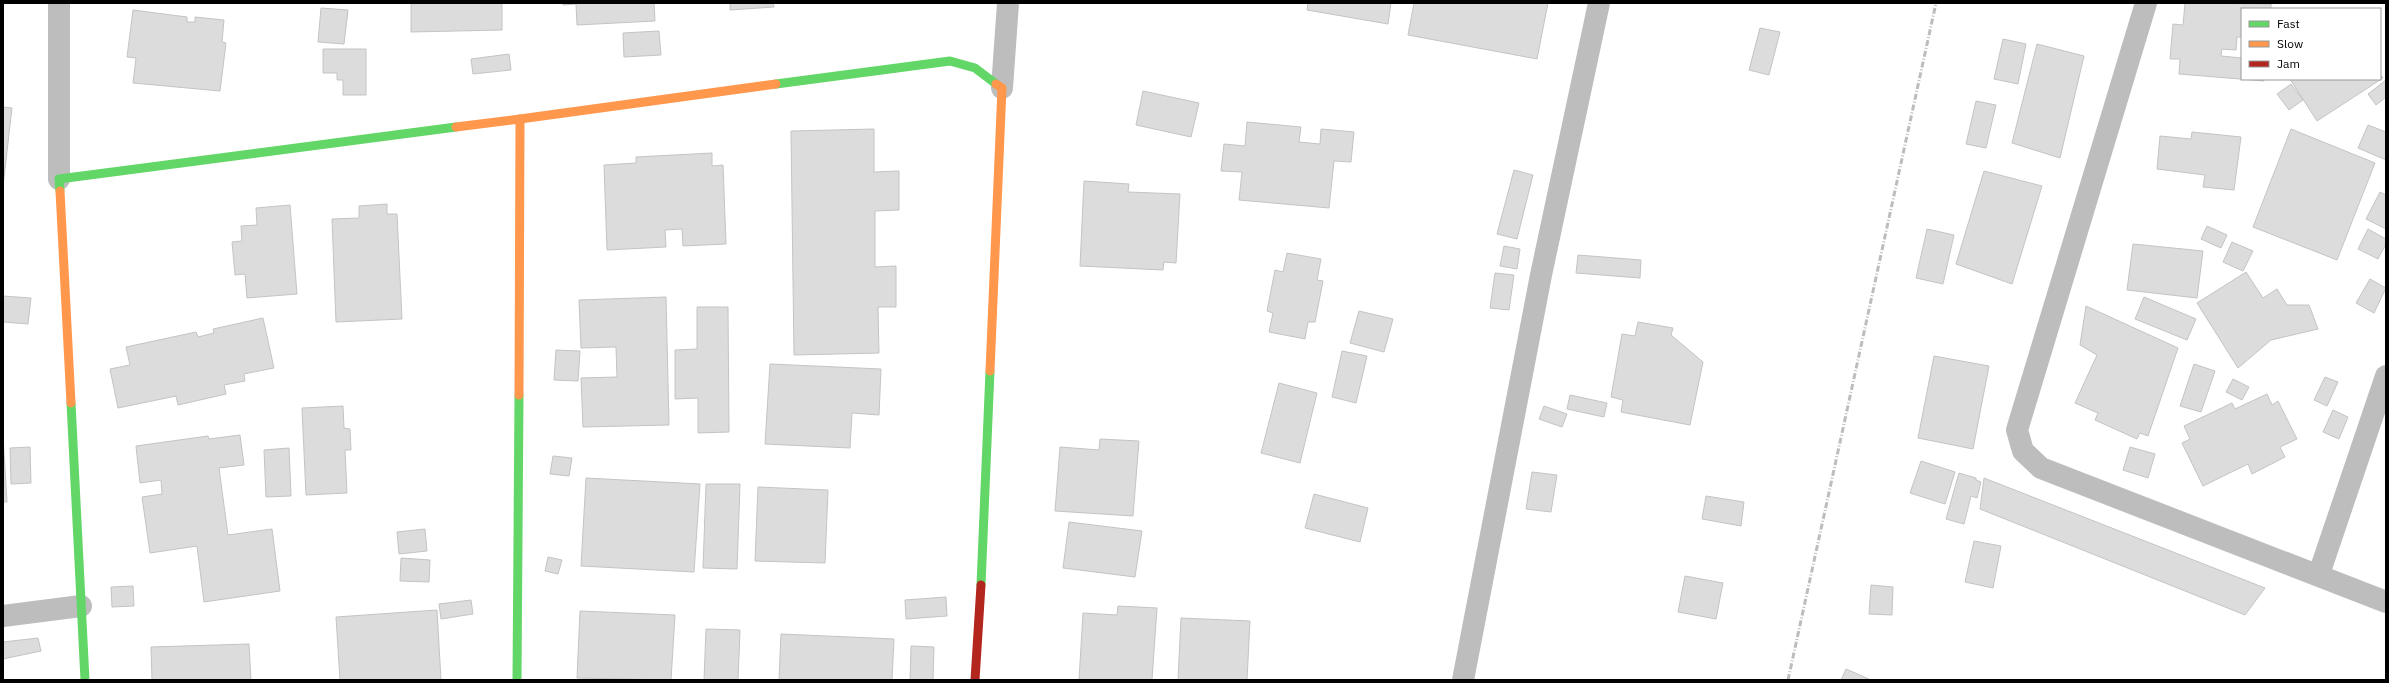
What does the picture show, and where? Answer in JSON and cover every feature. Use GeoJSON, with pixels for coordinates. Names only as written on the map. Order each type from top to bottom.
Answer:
{"type":"FeatureCollection","features":[{"type":"Feature","properties":{"kind":"street"},"geometry":{"type":"LineString","coordinates":[[59,3],[60,179],[85,680]]}},
{"type":"Feature","properties":{"kind":"street"},"geometry":{"type":"LineString","coordinates":[[975,680],[979,620],[1002,88],[1008,3]]}},
{"type":"Feature","properties":{"kind":"street"},"geometry":{"type":"LineString","coordinates":[[1463,680],[1541,275],[1599,3]]}},
{"type":"Feature","properties":{"kind":"street"},"geometry":{"type":"LineString","coordinates":[[2146,3],[2018,430],[2023,452],[2041,468],[2319,574],[2386,602]]}},
{"type":"Feature","properties":{"kind":"street"},"geometry":{"type":"LineString","coordinates":[[60,179],[950,61],[975,68],[1002,88]]}},
{"type":"Feature","properties":{"kind":"street"},"geometry":{"type":"LineString","coordinates":[[517,680],[520,118]]}},
{"type":"Feature","properties":{"kind":"street"},"geometry":{"type":"LineString","coordinates":[[2319,574],[2386,376]]}},
{"type":"Feature","properties":{"kind":"street"},"geometry":{"type":"LineString","coordinates":[[3,616],[81,606]]}},
{"type":"Feature","properties":{"kind":"building"},"geometry":{"type":"Polygon","coordinates":[[[411,3],[502,3],[502,30],[411,32],[411,3]]]}},
{"type":"Feature","properties":{"kind":"building"},"geometry":{"type":"Polygon","coordinates":[[[563,3],[654,3],[655,21],[577,25],[576,4],[563,5],[563,3]]]}},
{"type":"Feature","properties":{"kind":"building"},"geometry":{"type":"Polygon","coordinates":[[[730,3],[773,3],[774,7],[730,10],[730,3]]]}},
{"type":"Feature","properties":{"kind":"building"},"geometry":{"type":"Polygon","coordinates":[[[1308,3],[1391,3],[1388,24],[1307,10],[1308,3]]]}},
{"type":"Feature","properties":{"kind":"building"},"geometry":{"type":"Polygon","coordinates":[[[1414,3],[1548,3],[1537,59],[1408,35],[1414,3]]]}},
{"type":"Feature","properties":{"kind":"building"},"geometry":{"type":"Polygon","coordinates":[[[2185,3],[2271,4],[2271,8],[2241,8],[2241,37],[2237,37],[2236,50],[2222,49],[2221,56],[2241,58],[2241,79],[2179,74],[2180,59],[2170,59],[2173,24],[2183,25],[2185,3]]]}},
{"type":"Feature","properties":{"kind":"building"},"geometry":{"type":"Polygon","coordinates":[[[321,8],[348,10],[344,44],[318,42],[321,8]]]}},
{"type":"Feature","properties":{"kind":"building"},"geometry":{"type":"Polygon","coordinates":[[[133,10],[187,17],[187,22],[195,22],[195,17],[224,20],[222,42],[226,43],[220,91],[133,83],[136,58],[127,57],[133,10]]]}},
{"type":"Feature","properties":{"kind":"building"},"geometry":{"type":"Polygon","coordinates":[[[1760,28],[1780,32],[1769,75],[1749,70],[1760,28]]]}},
{"type":"Feature","properties":{"kind":"building"},"geometry":{"type":"Polygon","coordinates":[[[659,31],[661,55],[624,57],[623,33],[659,31]]]}},
{"type":"Feature","properties":{"kind":"building"},"geometry":{"type":"Polygon","coordinates":[[[2003,39],[2026,44],[2018,84],[1994,79],[2003,39]]]}},
{"type":"Feature","properties":{"kind":"building"},"geometry":{"type":"Polygon","coordinates":[[[2037,44],[2084,56],[2060,158],[2012,143],[2037,44]]]}},
{"type":"Feature","properties":{"kind":"building"},"geometry":{"type":"Polygon","coordinates":[[[323,49],[366,49],[366,95],[343,95],[343,80],[337,80],[337,73],[323,73],[323,49]]]}},
{"type":"Feature","properties":{"kind":"building"},"geometry":{"type":"Polygon","coordinates":[[[509,54],[511,70],[473,74],[471,59],[509,54]]]}},
{"type":"Feature","properties":{"kind":"building"},"geometry":{"type":"Polygon","coordinates":[[[2291,80],[2380,80],[2317,121],[2291,80]]]}},
{"type":"Feature","properties":{"kind":"building"},"geometry":{"type":"Polygon","coordinates":[[[2386,80],[2386,97],[2376,105],[2368,94],[2386,80]]]}},
{"type":"Feature","properties":{"kind":"building"},"geometry":{"type":"Polygon","coordinates":[[[2291,84],[2303,100],[2289,110],[2277,94],[2291,84]]]}},
{"type":"Feature","properties":{"kind":"building"},"geometry":{"type":"Polygon","coordinates":[[[1143,91],[1199,103],[1191,137],[1136,125],[1143,91]]]}},
{"type":"Feature","properties":{"kind":"building"},"geometry":{"type":"Polygon","coordinates":[[[1976,101],[1996,105],[1986,148],[1966,144],[1976,101]]]}},
{"type":"Feature","properties":{"kind":"building"},"geometry":{"type":"Polygon","coordinates":[[[3,107],[12,108],[3,186],[3,107]]]}},
{"type":"Feature","properties":{"kind":"building"},"geometry":{"type":"Polygon","coordinates":[[[1247,122],[1301,127],[1299,142],[1320,144],[1321,129],[1354,132],[1351,162],[1334,161],[1329,208],[1239,200],[1242,172],[1221,171],[1224,144],[1245,146],[1247,122]]]}},
{"type":"Feature","properties":{"kind":"building"},"geometry":{"type":"Polygon","coordinates":[[[2368,125],[2386,132],[2386,160],[2358,148],[2368,125]]]}},
{"type":"Feature","properties":{"kind":"building"},"geometry":{"type":"Polygon","coordinates":[[[874,129],[874,172],[899,171],[899,210],[875,211],[875,267],[896,266],[896,307],[878,307],[879,353],[794,355],[791,131],[874,129]]]}},
{"type":"Feature","properties":{"kind":"building"},"geometry":{"type":"Polygon","coordinates":[[[2291,129],[2375,163],[2337,260],[2253,227],[2291,129]]]}},
{"type":"Feature","properties":{"kind":"building"},"geometry":{"type":"Polygon","coordinates":[[[2192,132],[2241,137],[2234,190],[2203,187],[2205,175],[2157,169],[2160,136],[2191,139],[2192,132]]]}},
{"type":"Feature","properties":{"kind":"building"},"geometry":{"type":"Polygon","coordinates":[[[712,153],[712,166],[723,165],[726,244],[683,246],[682,229],[665,230],[666,247],[607,250],[604,165],[636,163],[636,157],[712,153]]]}},
{"type":"Feature","properties":{"kind":"building"},"geometry":{"type":"Polygon","coordinates":[[[1514,170],[1533,175],[1517,239],[1497,234],[1514,170]]]}},
{"type":"Feature","properties":{"kind":"building"},"geometry":{"type":"Polygon","coordinates":[[[1984,171],[2042,186],[2012,284],[1956,264],[1984,171]]]}},
{"type":"Feature","properties":{"kind":"building"},"geometry":{"type":"Polygon","coordinates":[[[1084,181],[1129,184],[1128,192],[1180,194],[1176,263],[1164,262],[1163,270],[1080,266],[1084,181]]]}},
{"type":"Feature","properties":{"kind":"building"},"geometry":{"type":"Polygon","coordinates":[[[2380,192],[2386,195],[2386,229],[2366,219],[2380,192]]]}},
{"type":"Feature","properties":{"kind":"building"},"geometry":{"type":"Polygon","coordinates":[[[387,204],[387,214],[397,214],[402,319],[336,322],[332,219],[359,218],[359,206],[387,204]]]}},
{"type":"Feature","properties":{"kind":"building"},"geometry":{"type":"Polygon","coordinates":[[[290,205],[297,294],[247,298],[245,274],[235,275],[232,242],[242,241],[241,226],[257,225],[256,208],[290,205]]]}},
{"type":"Feature","properties":{"kind":"building"},"geometry":{"type":"Polygon","coordinates":[[[2207,226],[2227,235],[2221,248],[2201,239],[2207,226]]]}},
{"type":"Feature","properties":{"kind":"building"},"geometry":{"type":"Polygon","coordinates":[[[1927,229],[1954,235],[1943,284],[1916,278],[1927,229]]]}},
{"type":"Feature","properties":{"kind":"building"},"geometry":{"type":"Polygon","coordinates":[[[2368,229],[2386,239],[2386,244],[2378,259],[2358,249],[2368,229]]]}},
{"type":"Feature","properties":{"kind":"building"},"geometry":{"type":"Polygon","coordinates":[[[2232,242],[2253,251],[2243,271],[2223,262],[2232,242]]]}},
{"type":"Feature","properties":{"kind":"building"},"geometry":{"type":"Polygon","coordinates":[[[2133,244],[2203,251],[2197,298],[2127,290],[2133,244]]]}},
{"type":"Feature","properties":{"kind":"building"},"geometry":{"type":"Polygon","coordinates":[[[1504,246],[1520,249],[1517,269],[1500,266],[1504,246]]]}},
{"type":"Feature","properties":{"kind":"building"},"geometry":{"type":"Polygon","coordinates":[[[1287,253],[1321,259],[1317,280],[1323,281],[1315,322],[1308,322],[1305,339],[1269,332],[1273,313],[1267,311],[1275,270],[1283,272],[1287,253]]]}},
{"type":"Feature","properties":{"kind":"building"},"geometry":{"type":"Polygon","coordinates":[[[1578,255],[1641,260],[1640,278],[1576,273],[1578,255]]]}},
{"type":"Feature","properties":{"kind":"building"},"geometry":{"type":"Polygon","coordinates":[[[2246,272],[2263,298],[2277,289],[2287,305],[2309,305],[2318,329],[2271,340],[2238,368],[2197,303],[2246,272]]]}},
{"type":"Feature","properties":{"kind":"building"},"geometry":{"type":"Polygon","coordinates":[[[1495,273],[1514,275],[1509,310],[1490,308],[1495,273]]]}},
{"type":"Feature","properties":{"kind":"building"},"geometry":{"type":"Polygon","coordinates":[[[2370,279],[2386,288],[2374,313],[2356,303],[2370,279]]]}},
{"type":"Feature","properties":{"kind":"building"},"geometry":{"type":"Polygon","coordinates":[[[3,296],[31,298],[28,324],[3,322],[3,296]]]}},
{"type":"Feature","properties":{"kind":"building"},"geometry":{"type":"Polygon","coordinates":[[[666,297],[669,425],[583,427],[581,378],[617,377],[616,347],[581,348],[579,300],[666,297]]]}},
{"type":"Feature","properties":{"kind":"building"},"geometry":{"type":"Polygon","coordinates":[[[2144,297],[2196,319],[2187,340],[2135,319],[2144,297]]]}},
{"type":"Feature","properties":{"kind":"building"},"geometry":{"type":"Polygon","coordinates":[[[2086,306],[2178,348],[2148,436],[2140,433],[2137,439],[2095,420],[2098,413],[2075,403],[2097,355],[2080,345],[2086,306]]]}},
{"type":"Feature","properties":{"kind":"building"},"geometry":{"type":"Polygon","coordinates":[[[697,307],[728,307],[729,432],[698,433],[698,398],[675,399],[675,350],[697,349],[697,307]]]}},
{"type":"Feature","properties":{"kind":"building"},"geometry":{"type":"Polygon","coordinates":[[[1359,311],[1393,319],[1384,352],[1350,343],[1359,311]]]}},
{"type":"Feature","properties":{"kind":"building"},"geometry":{"type":"Polygon","coordinates":[[[263,318],[274,368],[244,374],[245,381],[224,385],[226,394],[178,405],[176,396],[118,408],[110,369],[130,365],[126,347],[196,332],[198,337],[214,333],[213,329],[263,318]]]}},
{"type":"Feature","properties":{"kind":"building"},"geometry":{"type":"Polygon","coordinates":[[[1638,322],[1673,328],[1671,335],[1703,362],[1690,425],[1621,412],[1623,400],[1611,397],[1622,334],[1635,336],[1638,322]]]}},
{"type":"Feature","properties":{"kind":"building"},"geometry":{"type":"Polygon","coordinates":[[[556,350],[580,351],[578,381],[554,380],[556,350]]]}},
{"type":"Feature","properties":{"kind":"building"},"geometry":{"type":"Polygon","coordinates":[[[1342,351],[1367,356],[1356,403],[1332,397],[1342,351]]]}},
{"type":"Feature","properties":{"kind":"building"},"geometry":{"type":"Polygon","coordinates":[[[1934,356],[1989,366],[1973,449],[1918,438],[1934,356]]]}},
{"type":"Feature","properties":{"kind":"building"},"geometry":{"type":"Polygon","coordinates":[[[770,364],[881,369],[879,415],[852,413],[850,448],[765,444],[770,364]]]}},
{"type":"Feature","properties":{"kind":"building"},"geometry":{"type":"Polygon","coordinates":[[[2194,364],[2215,371],[2201,412],[2180,406],[2194,364]]]}},
{"type":"Feature","properties":{"kind":"building"},"geometry":{"type":"Polygon","coordinates":[[[2325,377],[2338,382],[2327,406],[2314,400],[2325,377]]]}},
{"type":"Feature","properties":{"kind":"building"},"geometry":{"type":"Polygon","coordinates":[[[2233,379],[2249,387],[2242,400],[2226,392],[2233,379]]]}},
{"type":"Feature","properties":{"kind":"building"},"geometry":{"type":"Polygon","coordinates":[[[1279,383],[1317,393],[1300,463],[1261,453],[1279,383]]]}},
{"type":"Feature","properties":{"kind":"building"},"geometry":{"type":"Polygon","coordinates":[[[2267,394],[2272,405],[2278,401],[2297,439],[2280,447],[2285,457],[2252,474],[2248,464],[2203,486],[2182,443],[2190,439],[2184,426],[2232,403],[2235,409],[2267,394]]]}},
{"type":"Feature","properties":{"kind":"building"},"geometry":{"type":"Polygon","coordinates":[[[1570,395],[1607,403],[1604,417],[1567,409],[1570,395]]]}},
{"type":"Feature","properties":{"kind":"building"},"geometry":{"type":"Polygon","coordinates":[[[343,406],[344,428],[350,429],[351,450],[345,450],[347,493],[306,495],[302,408],[343,406]]]}},
{"type":"Feature","properties":{"kind":"building"},"geometry":{"type":"Polygon","coordinates":[[[1544,406],[1567,414],[1562,427],[1539,419],[1544,406]]]}},
{"type":"Feature","properties":{"kind":"building"},"geometry":{"type":"Polygon","coordinates":[[[2333,410],[2348,417],[2339,439],[2323,432],[2333,410]]]}},
{"type":"Feature","properties":{"kind":"building"},"geometry":{"type":"Polygon","coordinates":[[[240,435],[244,465],[219,468],[228,535],[272,529],[280,591],[204,602],[197,546],[150,553],[142,497],[162,494],[161,480],[140,483],[136,446],[208,436],[209,439],[240,435]]]}},
{"type":"Feature","properties":{"kind":"building"},"geometry":{"type":"Polygon","coordinates":[[[3,436],[7,502],[3,502],[3,436]]]}},
{"type":"Feature","properties":{"kind":"building"},"geometry":{"type":"Polygon","coordinates":[[[1100,439],[1139,441],[1133,516],[1055,511],[1060,447],[1099,450],[1100,439]]]}},
{"type":"Feature","properties":{"kind":"building"},"geometry":{"type":"Polygon","coordinates":[[[30,447],[31,483],[11,484],[10,448],[30,447]]]}},
{"type":"Feature","properties":{"kind":"building"},"geometry":{"type":"Polygon","coordinates":[[[2130,447],[2155,454],[2148,478],[2123,470],[2130,447]]]}},
{"type":"Feature","properties":{"kind":"building"},"geometry":{"type":"Polygon","coordinates":[[[289,448],[291,496],[266,497],[264,450],[289,448]]]}},
{"type":"Feature","properties":{"kind":"building"},"geometry":{"type":"Polygon","coordinates":[[[553,456],[572,458],[569,476],[550,474],[553,456]]]}},
{"type":"Feature","properties":{"kind":"building"},"geometry":{"type":"Polygon","coordinates":[[[1921,461],[1955,472],[1945,504],[1910,493],[1921,461]]]}},
{"type":"Feature","properties":{"kind":"building"},"geometry":{"type":"Polygon","coordinates":[[[1532,472],[1557,475],[1551,512],[1526,509],[1532,472]]]}},
{"type":"Feature","properties":{"kind":"building"},"geometry":{"type":"Polygon","coordinates":[[[1959,473],[1976,478],[1976,480],[1981,482],[1977,498],[1971,496],[1964,524],[1946,519],[1959,473]]]}},
{"type":"Feature","properties":{"kind":"building"},"geometry":{"type":"Polygon","coordinates":[[[586,478],[700,484],[694,572],[581,566],[586,478]]]}},
{"type":"Feature","properties":{"kind":"building"},"geometry":{"type":"Polygon","coordinates":[[[1984,478],[2265,588],[2245,615],[1980,509],[1984,478]]]}},
{"type":"Feature","properties":{"kind":"building"},"geometry":{"type":"Polygon","coordinates":[[[706,484],[740,484],[737,569],[703,568],[706,484]]]}},
{"type":"Feature","properties":{"kind":"building"},"geometry":{"type":"Polygon","coordinates":[[[758,487],[828,490],[825,563],[755,561],[758,487]]]}},
{"type":"Feature","properties":{"kind":"building"},"geometry":{"type":"Polygon","coordinates":[[[1314,494],[1368,508],[1360,542],[1305,528],[1314,494]]]}},
{"type":"Feature","properties":{"kind":"building"},"geometry":{"type":"Polygon","coordinates":[[[1706,496],[1744,502],[1741,526],[1702,519],[1706,496]]]}},
{"type":"Feature","properties":{"kind":"building"},"geometry":{"type":"Polygon","coordinates":[[[1069,522],[1142,531],[1135,577],[1063,568],[1069,522]]]}},
{"type":"Feature","properties":{"kind":"building"},"geometry":{"type":"Polygon","coordinates":[[[425,529],[427,551],[399,554],[397,532],[425,529]]]}},
{"type":"Feature","properties":{"kind":"building"},"geometry":{"type":"Polygon","coordinates":[[[1974,541],[2001,546],[1993,588],[1965,582],[1974,541]]]}},
{"type":"Feature","properties":{"kind":"building"},"geometry":{"type":"Polygon","coordinates":[[[548,557],[562,560],[558,574],[545,571],[548,557]]]}},
{"type":"Feature","properties":{"kind":"building"},"geometry":{"type":"Polygon","coordinates":[[[401,558],[430,560],[429,582],[400,581],[401,558]]]}},
{"type":"Feature","properties":{"kind":"building"},"geometry":{"type":"Polygon","coordinates":[[[1685,576],[1723,583],[1716,619],[1678,612],[1685,576]]]}},
{"type":"Feature","properties":{"kind":"building"},"geometry":{"type":"Polygon","coordinates":[[[1871,585],[1893,587],[1892,615],[1869,614],[1871,585]]]}},
{"type":"Feature","properties":{"kind":"building"},"geometry":{"type":"Polygon","coordinates":[[[133,586],[134,606],[112,607],[111,587],[133,586]]]}},
{"type":"Feature","properties":{"kind":"building"},"geometry":{"type":"Polygon","coordinates":[[[946,597],[947,616],[906,619],[905,600],[946,597]]]}},
{"type":"Feature","properties":{"kind":"building"},"geometry":{"type":"Polygon","coordinates":[[[471,600],[473,614],[441,619],[439,604],[471,600]]]}},
{"type":"Feature","properties":{"kind":"building"},"geometry":{"type":"Polygon","coordinates":[[[1118,606],[1157,608],[1152,680],[1079,680],[1083,613],[1117,615],[1118,606]]]}},
{"type":"Feature","properties":{"kind":"building"},"geometry":{"type":"Polygon","coordinates":[[[437,610],[441,680],[340,680],[336,617],[437,610]]]}},
{"type":"Feature","properties":{"kind":"building"},"geometry":{"type":"Polygon","coordinates":[[[580,611],[675,615],[671,680],[577,678],[580,611]]]}},
{"type":"Feature","properties":{"kind":"building"},"geometry":{"type":"Polygon","coordinates":[[[1181,618],[1250,621],[1247,680],[1178,680],[1181,618]]]}},
{"type":"Feature","properties":{"kind":"building"},"geometry":{"type":"Polygon","coordinates":[[[706,629],[740,630],[738,680],[704,680],[706,629]]]}},
{"type":"Feature","properties":{"kind":"building"},"geometry":{"type":"Polygon","coordinates":[[[781,634],[894,639],[892,680],[779,680],[781,634]]]}},
{"type":"Feature","properties":{"kind":"building"},"geometry":{"type":"Polygon","coordinates":[[[38,638],[41,651],[3,659],[3,642],[38,638]]]}},
{"type":"Feature","properties":{"kind":"building"},"geometry":{"type":"Polygon","coordinates":[[[249,644],[251,680],[152,680],[151,647],[249,644]]]}},
{"type":"Feature","properties":{"kind":"building"},"geometry":{"type":"Polygon","coordinates":[[[911,646],[934,647],[933,680],[910,680],[911,646]]]}},
{"type":"Feature","properties":{"kind":"building"},"geometry":{"type":"Polygon","coordinates":[[[1846,669],[1869,679],[1841,680],[1846,669]]]}},
{"type":"Feature","properties":{"kind":"railway"},"geometry":{"type":"LineString","coordinates":[[1788,680],[1936,3]]}},
{"type":"Feature","properties":{"kind":"traffic: fast"},"geometry":{"type":"LineString","coordinates":[[776,84],[950,61],[975,68],[996,84]]}},
{"type":"Feature","properties":{"kind":"traffic: fast"},"geometry":{"type":"LineString","coordinates":[[60,191],[59,179],[456,127]]}},
{"type":"Feature","properties":{"kind":"traffic: fast"},"geometry":{"type":"LineString","coordinates":[[981,585],[990,371]]}},
{"type":"Feature","properties":{"kind":"traffic: fast"},"geometry":{"type":"LineString","coordinates":[[517,680],[519,395]]}},
{"type":"Feature","properties":{"kind":"traffic: fast"},"geometry":{"type":"LineString","coordinates":[[71,403],[85,680]]}},
{"type":"Feature","properties":{"kind":"traffic: slow"},"geometry":{"type":"LineString","coordinates":[[520,119],[776,84]]}},
{"type":"Feature","properties":{"kind":"traffic: slow"},"geometry":{"type":"LineString","coordinates":[[990,371],[1002,88],[996,84]]}},
{"type":"Feature","properties":{"kind":"traffic: slow"},"geometry":{"type":"LineString","coordinates":[[456,127],[520,119],[519,395]]}},
{"type":"Feature","properties":{"kind":"traffic: slow"},"geometry":{"type":"LineString","coordinates":[[60,191],[71,403]]}},
{"type":"Feature","properties":{"kind":"traffic: jam"},"geometry":{"type":"LineString","coordinates":[[975,680],[981,585]]}}]}
